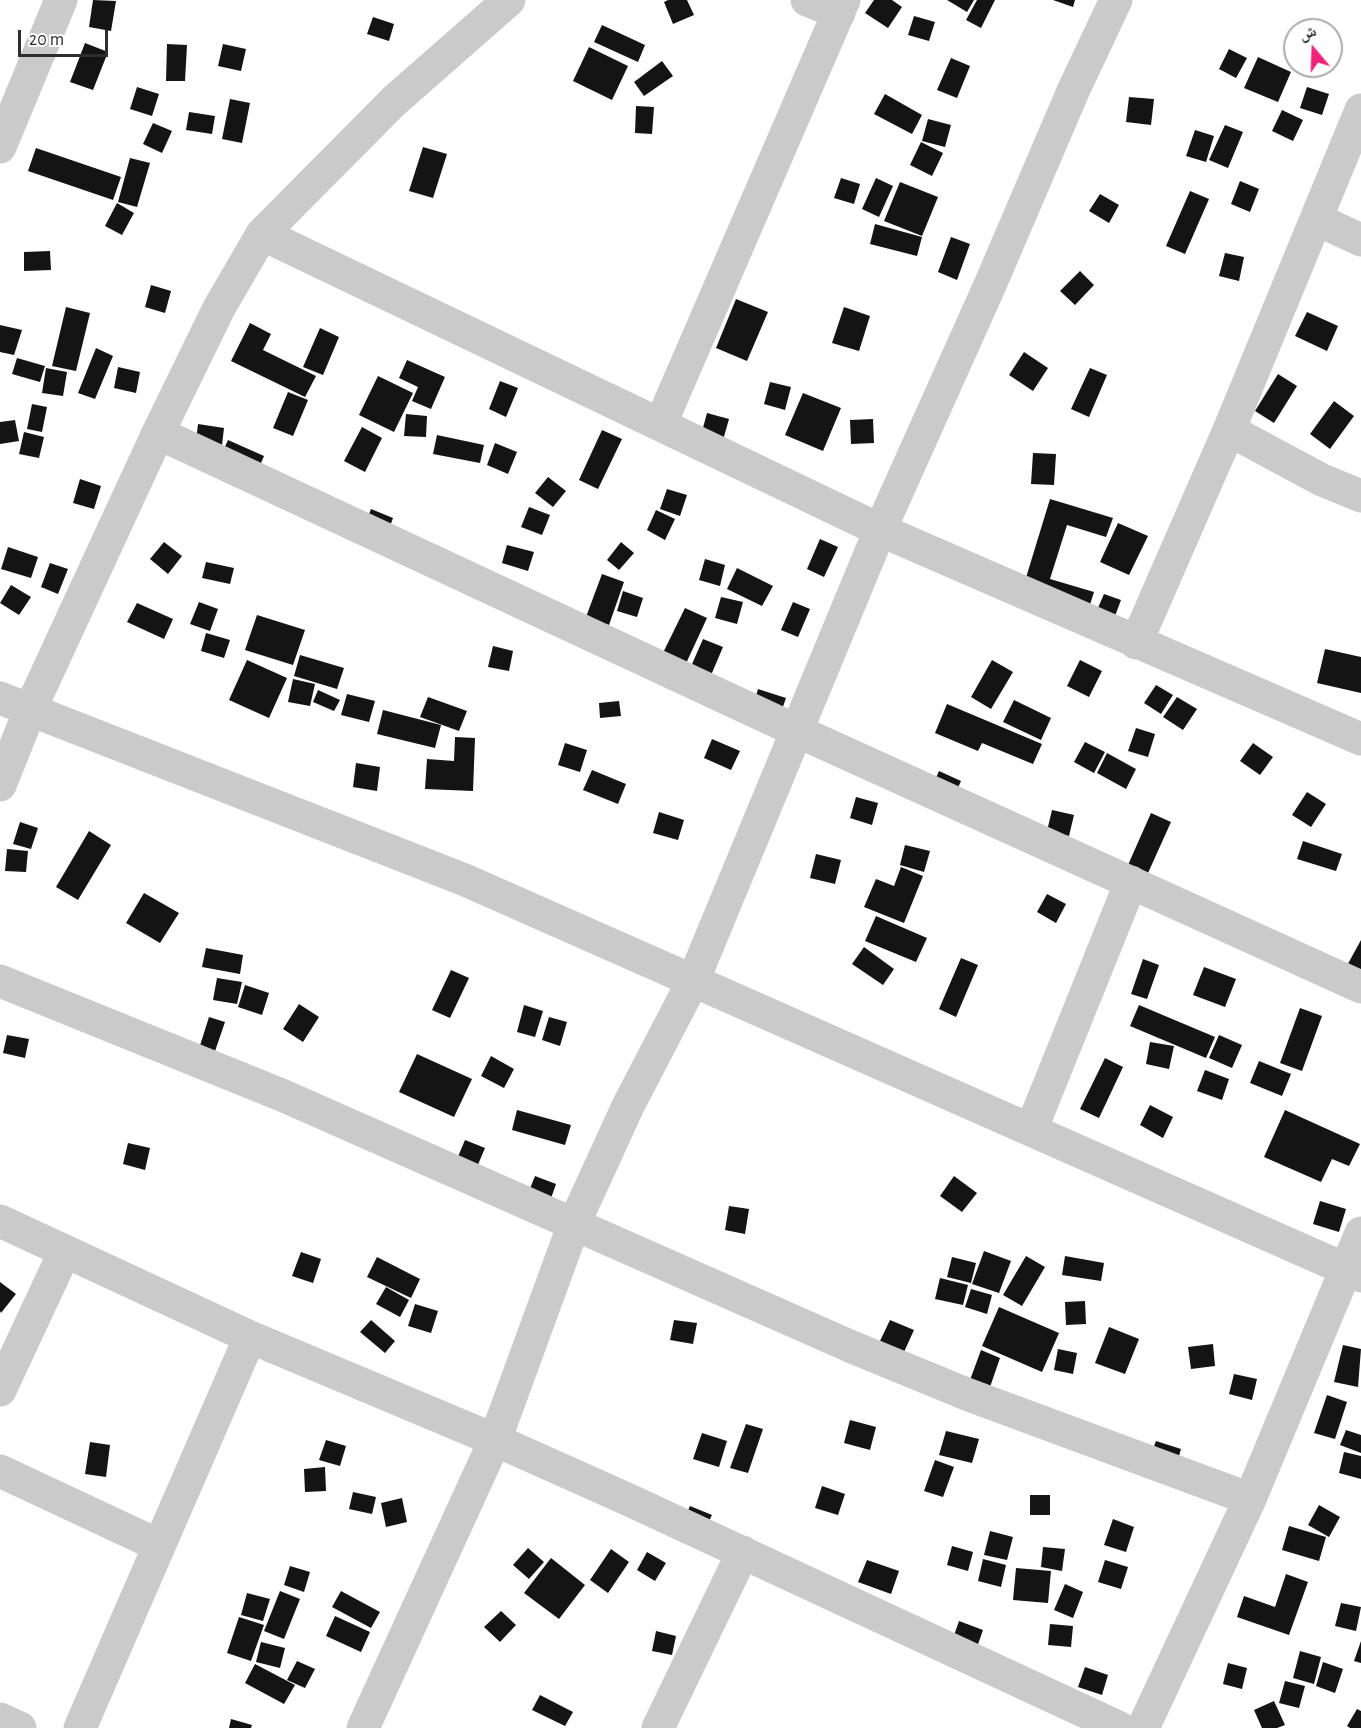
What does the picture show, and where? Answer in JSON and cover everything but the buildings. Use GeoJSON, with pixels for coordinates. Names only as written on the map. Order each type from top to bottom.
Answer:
{"type":"FeatureCollection","features":[{"type":"Feature","properties":{"kind":"street"},"geometry":{"type":"LineString","coordinates":[[0,147],[61,0]]}},
{"type":"Feature","properties":{"kind":"street"},"geometry":{"type":"LineString","coordinates":[[0,785],[30,710],[158,433],[219,308],[262,234],[394,101],[509,0]]}},
{"type":"Feature","properties":{"kind":"street"},"geometry":{"type":"LineString","coordinates":[[660,423],[842,7],[807,0]]}},
{"type":"Feature","properties":{"kind":"street"},"geometry":{"type":"LineString","coordinates":[[363,1728],[495,1440],[574,1224],[628,1106],[693,981],[880,530],[990,285],[1074,89],[1116,0]]}},
{"type":"Feature","properties":{"kind":"street"},"geometry":{"type":"LineString","coordinates":[[1136,643],[1229,430],[1361,110]]}},
{"type":"Feature","properties":{"kind":"street"},"geometry":{"type":"LineString","coordinates":[[1316,219],[1361,240]]}},
{"type":"Feature","properties":{"kind":"street"},"geometry":{"type":"LineString","coordinates":[[262,234],[880,530],[1361,739]]}},
{"type":"Feature","properties":{"kind":"street"},"geometry":{"type":"LineString","coordinates":[[1229,430],[1322,480],[1361,496]]}},
{"type":"Feature","properties":{"kind":"street"},"geometry":{"type":"LineString","coordinates":[[158,433],[797,731],[1361,987]]}},
{"type":"Feature","properties":{"kind":"street"},"geometry":{"type":"LineString","coordinates":[[0,698],[465,880],[1352,1273]]}},
{"type":"Feature","properties":{"kind":"street"},"geometry":{"type":"LineString","coordinates":[[1031,1130],[1131,882]]}},
{"type":"Feature","properties":{"kind":"street"},"geometry":{"type":"LineString","coordinates":[[0,981],[284,1096],[852,1347],[969,1395],[1250,1499]]}},
{"type":"Feature","properties":{"kind":"street"},"geometry":{"type":"LineString","coordinates":[[0,1221],[64,1253],[250,1337],[495,1440],[743,1552],[1120,1728]]}},
{"type":"Feature","properties":{"kind":"street"},"geometry":{"type":"LineString","coordinates":[[1143,1728],[1352,1273],[1361,1233]]}},
{"type":"Feature","properties":{"kind":"street"},"geometry":{"type":"LineString","coordinates":[[0,1390],[64,1253]]}},
{"type":"Feature","properties":{"kind":"street"},"geometry":{"type":"LineString","coordinates":[[80,1728],[250,1337]]}},
{"type":"Feature","properties":{"kind":"street"},"geometry":{"type":"LineString","coordinates":[[0,1471],[158,1545]]}},
{"type":"Feature","properties":{"kind":"street"},"geometry":{"type":"LineString","coordinates":[[658,1728],[743,1552]]}},
{"type":"Feature","properties":{"kind":"street"},"geometry":{"type":"LineString","coordinates":[[0,1719],[20,1728]]}}]}
